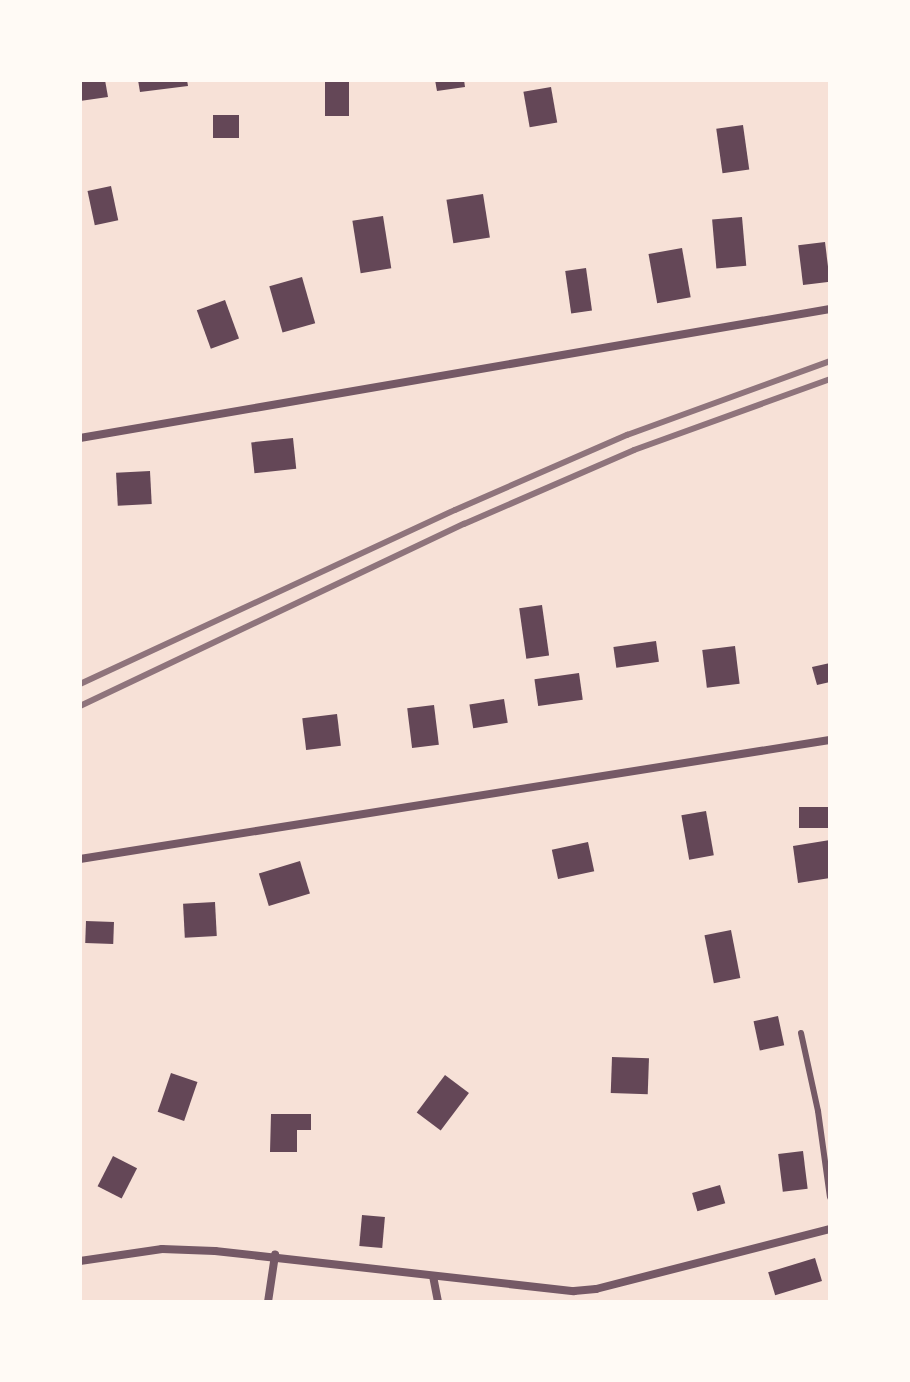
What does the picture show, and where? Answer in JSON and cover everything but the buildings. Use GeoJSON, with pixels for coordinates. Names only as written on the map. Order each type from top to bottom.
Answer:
{"type":"FeatureCollection","features":[{"type":"Feature","properties":{"kind":"street"},"geometry":{"type":"LineString","coordinates":[[80,438],[830,309]]}},
{"type":"Feature","properties":{"kind":"street"},"geometry":{"type":"LineString","coordinates":[[80,859],[830,740]]}},
{"type":"Feature","properties":{"kind":"street"},"geometry":{"type":"LineString","coordinates":[[80,1261],[162,1249],[275,1255],[541,1290],[596,1289],[830,1229]]}},
{"type":"Feature","properties":{"kind":"street"},"geometry":{"type":"LineString","coordinates":[[268,1302],[275,1255]]}},
{"type":"Feature","properties":{"kind":"street"},"geometry":{"type":"LineString","coordinates":[[433,1276],[438,1302]]}},
{"type":"Feature","properties":{"kind":"lane"},"geometry":{"type":"LineString","coordinates":[[801,1033],[818,1111],[830,1197]]}},
{"type":"Feature","properties":{"kind":"railway"},"geometry":{"type":"LineString","coordinates":[[80,684],[455,510],[627,435],[830,361]]}},
{"type":"Feature","properties":{"kind":"railway"},"geometry":{"type":"LineString","coordinates":[[80,706],[464,524],[634,450],[830,379]]}}]}
